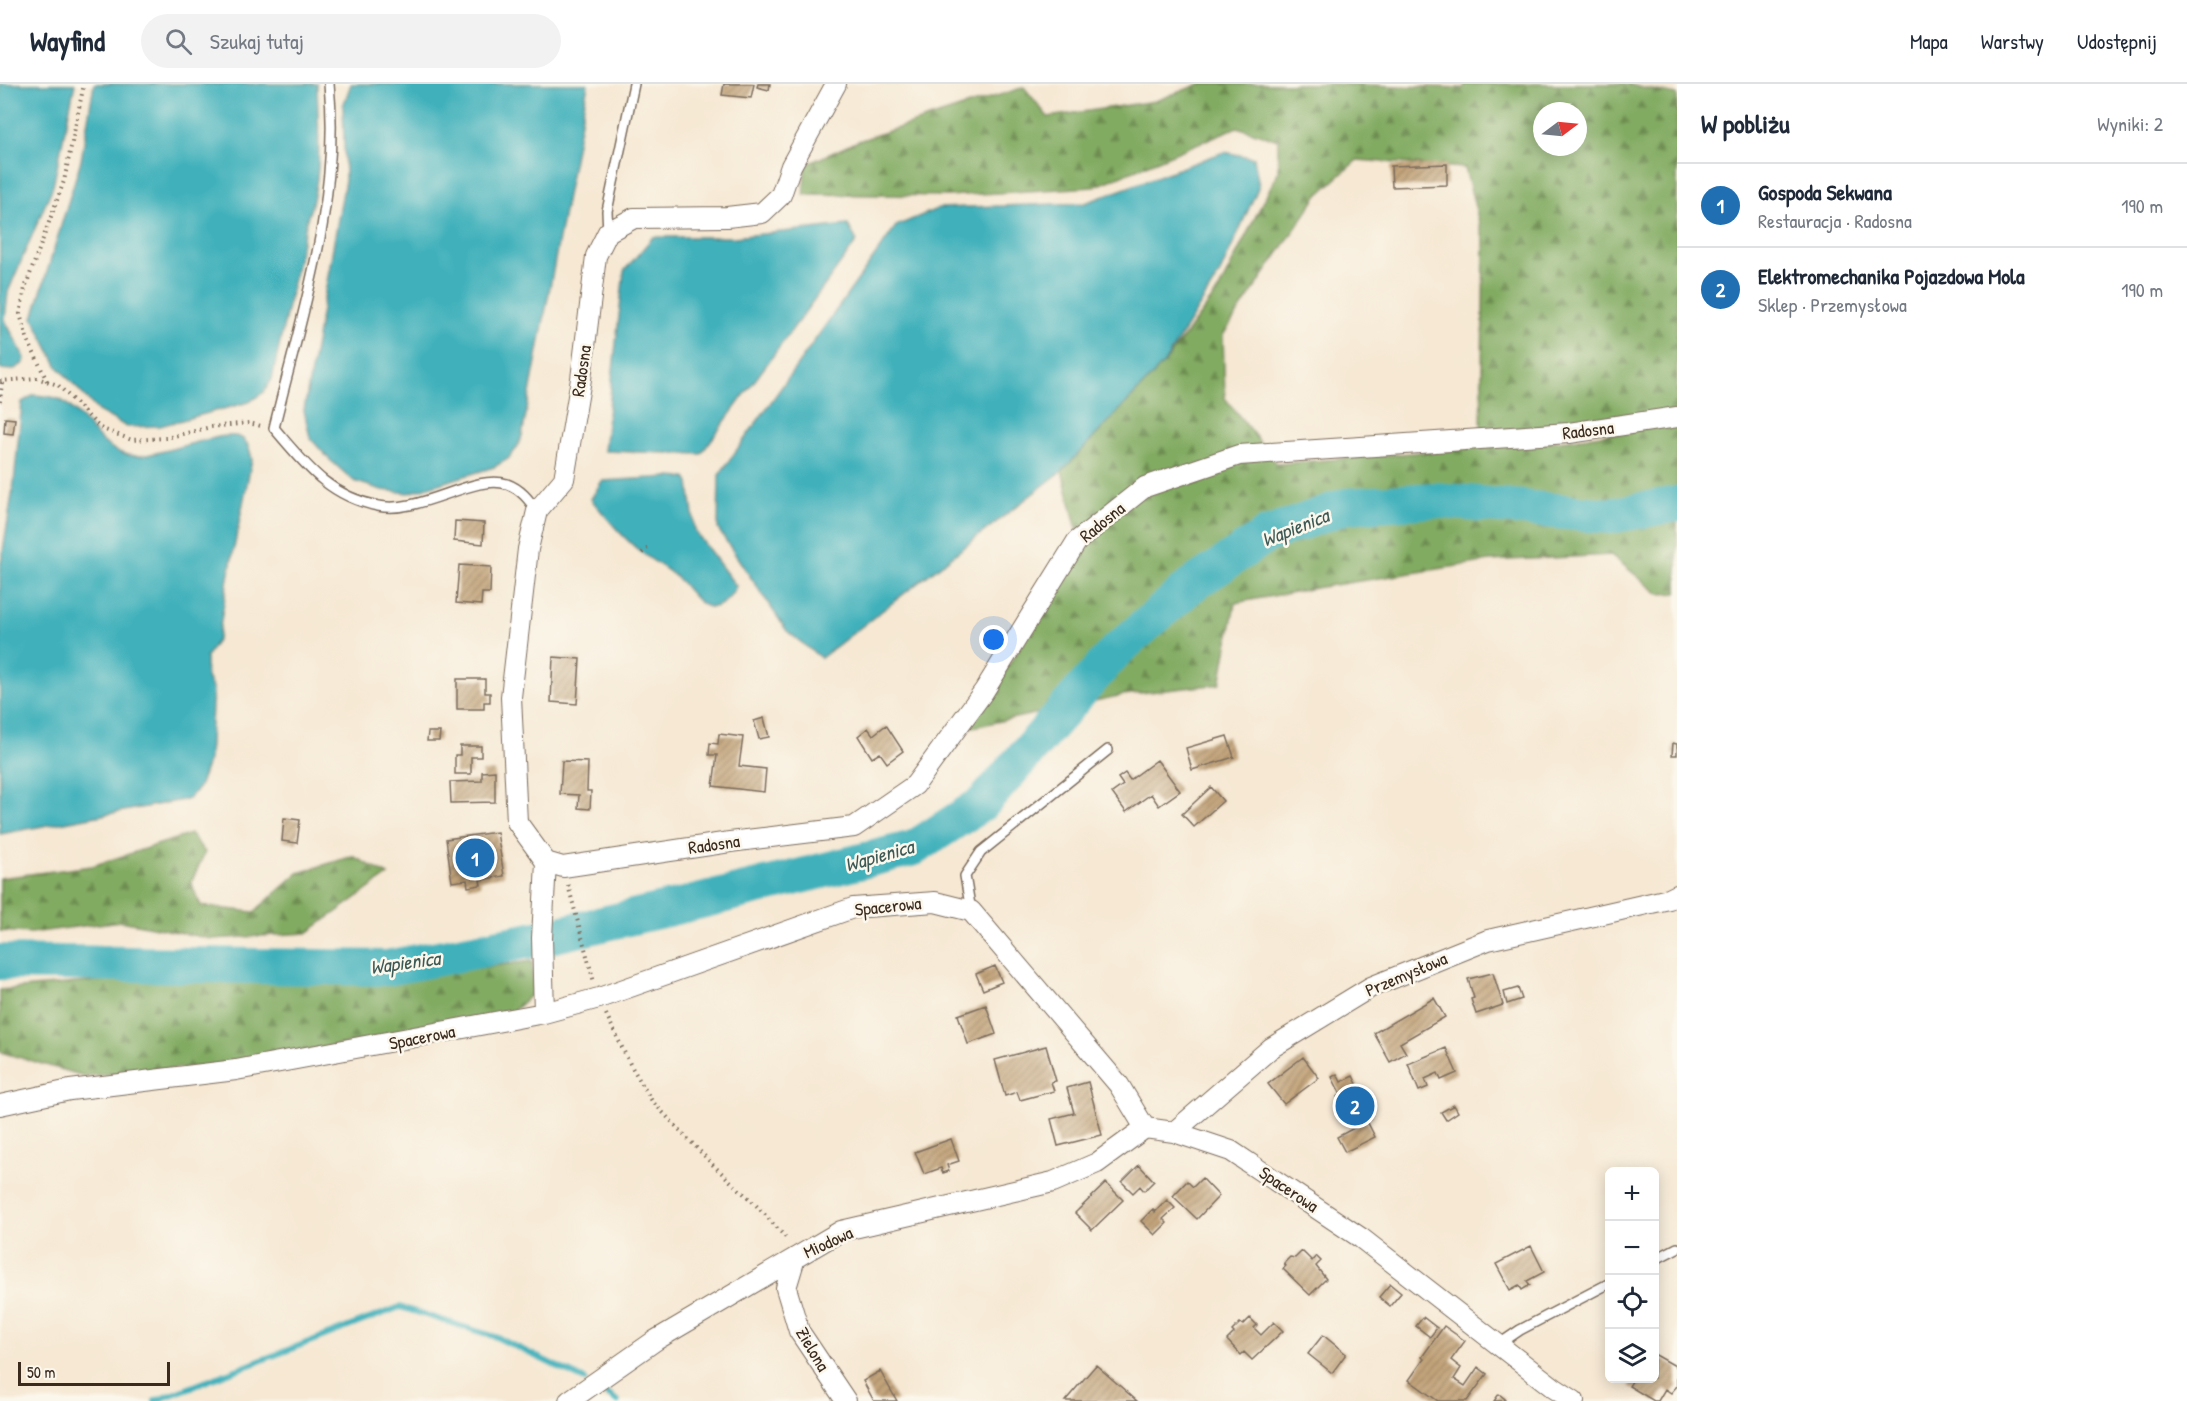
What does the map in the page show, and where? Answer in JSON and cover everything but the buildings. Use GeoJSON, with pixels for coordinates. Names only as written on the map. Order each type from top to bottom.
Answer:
{"type":"FeatureCollection","features":[{"type":"Feature","properties":{"kind":"street"},"geometry":{"type":"LineString","coordinates":[[608,232],[634,218],[727,217],[762,213],[781,195],[790,166],[836,84]]}},
{"type":"Feature","properties":{"kind":"street","name":"Radosna"},"geometry":{"type":"LineString","coordinates":[[608,232],[596,256],[581,379],[564,479],[537,511],[528,549],[511,697],[517,822],[546,862],[563,867],[730,842],[854,827],[915,785],[984,691],[1077,541],[1145,487],[1239,455],[1569,433],[1677,417]]}},
{"type":"Feature","properties":{"kind":"street"},"geometry":{"type":"LineString","coordinates":[[544,1013],[542,938],[546,862]]}},
{"type":"Feature","properties":{"kind":"street","name":"Przemysłowa"},"geometry":{"type":"LineString","coordinates":[[1174,1132],[1270,1048],[1371,987],[1488,940],[1669,899],[1677,895]]}},
{"type":"Feature","properties":{"kind":"street","name":"Spacerowa"},"geometry":{"type":"LineString","coordinates":[[0,1105],[70,1090],[236,1070],[544,1013],[598,998],[853,908],[935,902],[971,910]]}},
{"type":"Feature","properties":{"kind":"street"},"geometry":{"type":"LineString","coordinates":[[971,910],[1119,1085],[1145,1128]]}},
{"type":"Feature","properties":{"kind":"street","name":"Spacerowa"},"geometry":{"type":"LineString","coordinates":[[1145,1128],[1174,1132],[1231,1151],[1361,1238],[1554,1388],[1574,1401]]}},
{"type":"Feature","properties":{"kind":"street","name":"Miodowa"},"geometry":{"type":"LineString","coordinates":[[569,1401],[656,1340],[841,1232],[1053,1182],[1097,1163],[1145,1128]]}},
{"type":"Feature","properties":{"kind":"street","name":"Zielona"},"geometry":{"type":"LineString","coordinates":[[796,1257],[786,1288],[799,1331],[846,1401]]}},
{"type":"Feature","properties":{"kind":"lane"},"geometry":{"type":"LineString","coordinates":[[329,84],[330,173],[322,231],[274,428],[314,474],[347,496],[379,506],[409,507],[482,484],[506,484],[525,494],[537,511]]}},
{"type":"Feature","properties":{"kind":"lane"},"geometry":{"type":"LineString","coordinates":[[608,232],[607,211],[634,84]]}},
{"type":"Feature","properties":{"kind":"lane"},"geometry":{"type":"LineString","coordinates":[[971,910],[965,876],[981,852],[1108,750]]}},
{"type":"Feature","properties":{"kind":"lane"},"geometry":{"type":"LineString","coordinates":[[1659,1257],[1677,1248]]}},
{"type":"Feature","properties":{"kind":"lane"},"geometry":{"type":"LineString","coordinates":[[1498,1345],[1520,1330],[1605,1286]]}},
{"type":"Feature","properties":{"kind":"path"},"geometry":{"type":"LineString","coordinates":[[47,381],[27,338],[20,314],[25,288],[64,181],[84,84]]}},
{"type":"Feature","properties":{"kind":"path"},"geometry":{"type":"LineString","coordinates":[[0,402],[1,382],[37,378],[58,385],[100,428],[132,440],[166,438],[211,428],[249,423],[274,428]]}},
{"type":"Feature","properties":{"kind":"path"},"geometry":{"type":"LineString","coordinates":[[642,553],[648,548]]}},
{"type":"Feature","properties":{"kind":"path"},"geometry":{"type":"LineString","coordinates":[[572,899],[598,998],[630,1064],[652,1101],[713,1165],[755,1204],[791,1243],[796,1257]]}},
{"type":"Feature","properties":{"kind":"green space"},"geometry":{"type":"Polygon","coordinates":[[[1200,84],[1327,84],[1464,88],[1465,84],[1625,84],[1677,95],[1677,410],[1672,413],[1481,433],[1484,242],[1465,168],[1357,160],[1318,195],[1223,335],[1225,398],[1277,464],[1568,440],[1677,423],[1677,593],[1659,594],[1611,555],[1490,561],[1321,587],[1235,603],[1220,684],[1123,695],[969,728],[1082,549],[1062,471],[1164,363],[1218,291],[1278,172],[1278,140],[1237,127],[1094,187],[948,196],[804,194],[805,165],[858,141],[1024,87],[1048,117],[1155,101],[1200,84]]]}},
{"type":"Feature","properties":{"kind":"green space"},"geometry":{"type":"Polygon","coordinates":[[[190,834],[205,852],[191,883],[201,906],[254,912],[298,873],[353,856],[388,875],[307,933],[212,939],[121,921],[31,933],[0,931],[0,878],[92,866],[190,834]]]}},
{"type":"Feature","properties":{"kind":"green space"},"geometry":{"type":"Polygon","coordinates":[[[532,961],[533,993],[509,1015],[232,1064],[84,1076],[0,1052],[0,990],[120,979],[365,982],[532,961]]]}},
{"type":"Feature","properties":{"kind":"water"},"geometry":{"type":"Polygon","coordinates":[[[0,84],[75,84],[53,186],[8,292],[5,320],[25,358],[24,363],[13,370],[0,369],[0,84]]]}},
{"type":"Feature","properties":{"kind":"water"},"geometry":{"type":"Polygon","coordinates":[[[94,84],[317,84],[319,153],[316,187],[272,379],[264,392],[249,402],[160,426],[127,427],[98,411],[58,367],[33,318],[81,160],[94,84]]]}},
{"type":"Feature","properties":{"kind":"water"},"geometry":{"type":"Polygon","coordinates":[[[351,84],[588,84],[522,436],[517,448],[508,459],[494,467],[409,493],[382,490],[354,481],[310,438],[304,410],[345,180],[343,106],[351,84]]]}},
{"type":"Feature","properties":{"kind":"water"},"geometry":{"type":"Polygon","coordinates":[[[1224,152],[1254,158],[1259,186],[1220,273],[1164,363],[1062,471],[821,658],[787,631],[718,529],[719,475],[896,226],[939,208],[1085,203],[1224,152]]]}},
{"type":"Feature","properties":{"kind":"water"},"geometry":{"type":"Polygon","coordinates":[[[848,225],[857,241],[701,454],[604,451],[624,271],[653,237],[734,237],[848,225]]]}},
{"type":"Feature","properties":{"kind":"water"},"geometry":{"type":"Polygon","coordinates":[[[34,395],[61,400],[79,415],[104,442],[124,454],[147,455],[230,436],[239,437],[245,441],[252,459],[218,639],[206,657],[206,675],[213,690],[209,759],[199,787],[188,799],[0,834],[0,569],[14,482],[22,402],[34,395]]]}},
{"type":"Feature","properties":{"kind":"water"},"geometry":{"type":"Polygon","coordinates":[[[686,478],[689,483],[695,531],[736,586],[728,599],[717,606],[703,605],[674,575],[627,540],[591,499],[602,481],[686,478]]]}},
{"type":"Feature","properties":{"kind":"waterway","name":"Wapienica"},"geometry":{"type":"LineString","coordinates":[[0,962],[387,968],[542,938],[914,848],[983,803],[1115,652],[1192,585],[1267,535],[1346,506],[1434,500],[1610,516],[1677,504]]}},
{"type":"Feature","properties":{"kind":"waterway"},"geometry":{"type":"LineString","coordinates":[[155,1401],[400,1307],[496,1337],[585,1380]]}},
{"type":"Feature","properties":{"kind":"waterway"},"geometry":{"type":"LineString","coordinates":[[599,1389],[618,1401]]}},
{"type":"Feature","properties":{"kind":"place","name":"Gospoda Sekwana"},"geometry":{"type":"Point","coordinates":[475,858]}},
{"type":"Feature","properties":{"kind":"place","name":"Elektromechanika Pojazdowa Mola"},"geometry":{"type":"Point","coordinates":[1355,1106]}}]}
